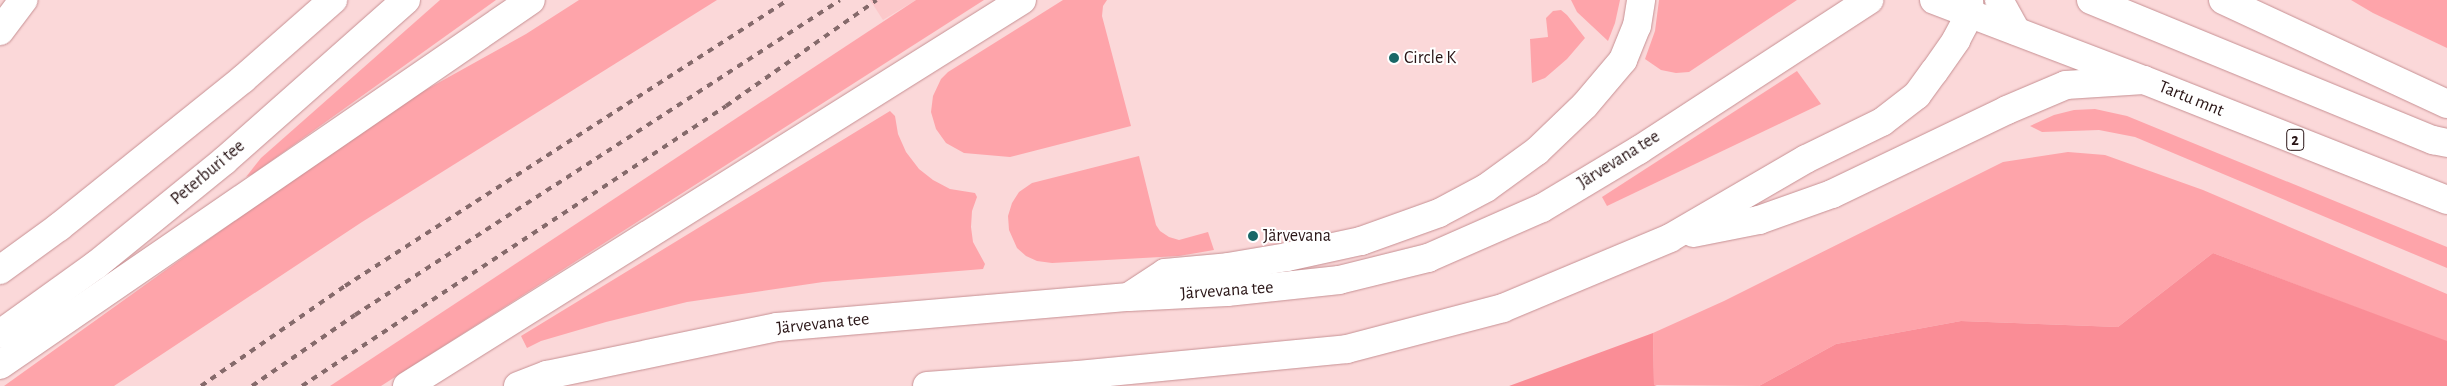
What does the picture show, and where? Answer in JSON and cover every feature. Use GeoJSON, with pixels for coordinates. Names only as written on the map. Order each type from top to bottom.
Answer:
{"type":"FeatureCollection","features":[{"type":"Feature","properties":{"kind":"main road"},"geometry":{"type":"LineString","coordinates":[[0,31],[23,0]]}},
{"type":"Feature","properties":{"kind":"main road"},"geometry":{"type":"LineString","coordinates":[[0,270],[60,226],[227,91],[333,0]]}},
{"type":"Feature","properties":{"kind":"main road","name":"Peterburi tee"},"geometry":{"type":"LineString","coordinates":[[0,334],[96,265],[224,161],[406,0]]}},
{"type":"Feature","properties":{"kind":"main road"},"geometry":{"type":"LineString","coordinates":[[0,365],[531,0]]}},
{"type":"Feature","properties":{"kind":"main road"},"geometry":{"type":"LineString","coordinates":[[407,386],[1022,0]]}},
{"type":"Feature","properties":{"kind":"main road"},"geometry":{"type":"LineString","coordinates":[[1129,297],[1165,273],[1228,267],[1287,257],[1361,241],[1439,213],[1486,188],[1536,151],[1585,105],[1623,60],[1637,26],[1641,0]]}},
{"type":"Feature","properties":{"kind":"main road","name":"Järvevana tee"},"geometry":{"type":"LineString","coordinates":[[518,386],[547,375],[777,327],[1129,297],[1227,292],[1339,280],[1428,258],[1542,208],[1639,150],[1870,0]]}},
{"type":"Feature","properties":{"kind":"main road","name":"Tartu mnt"},"geometry":{"type":"LineString","coordinates":[[1934,0],[1972,5],[2016,31],[2447,200]]}},
{"type":"Feature","properties":{"kind":"main road"},"geometry":{"type":"LineString","coordinates":[[1999,0],[2016,31]]}},
{"type":"Feature","properties":{"kind":"main road"},"geometry":{"type":"LineString","coordinates":[[2091,0],[2433,140],[2447,143]]}},
{"type":"Feature","properties":{"kind":"main road"},"geometry":{"type":"LineString","coordinates":[[2227,1],[2447,104]]}},
{"type":"Feature","properties":{"kind":"main road"},"geometry":{"type":"LineString","coordinates":[[927,386],[1078,375],[1347,349],[1503,308],[1670,238],[1806,159],[1882,122],[1917,95],[1956,40],[1972,5]]}},
{"type":"Feature","properties":{"kind":"main road"},"geometry":{"type":"LineString","coordinates":[[1670,238],[1759,220],[1832,194],[2007,110],[2066,85],[2144,80]]}},
{"type":"Feature","properties":{"kind":"shaded area"},"geometry":{"type":"Polygon","coordinates":[[[440,0],[496,0],[253,174],[246,177],[261,158],[440,0]]]}},
{"type":"Feature","properties":{"kind":"shaded area"},"geometry":{"type":"Polygon","coordinates":[[[579,0],[717,0],[362,222],[114,386],[4,386],[332,151],[411,98],[526,34],[579,0]]]}},
{"type":"Feature","properties":{"kind":"shaded area"},"geometry":{"type":"Polygon","coordinates":[[[870,0],[916,0],[883,20],[870,0]]]}},
{"type":"Feature","properties":{"kind":"shaded area"},"geometry":{"type":"Polygon","coordinates":[[[916,0],[984,0],[381,386],[330,386],[916,0]]]}},
{"type":"Feature","properties":{"kind":"shaded area"},"geometry":{"type":"Polygon","coordinates":[[[1063,0],[1107,0],[1103,6],[1102,16],[1131,126],[1010,157],[964,153],[946,143],[936,129],[931,112],[933,96],[941,79],[948,72],[1063,0]]]}},
{"type":"Feature","properties":{"kind":"shaded area"},"geometry":{"type":"Polygon","coordinates":[[[1571,0],[1620,0],[1615,23],[1608,41],[1577,12],[1571,0]]]}},
{"type":"Feature","properties":{"kind":"shaded area"},"geometry":{"type":"Polygon","coordinates":[[[1659,0],[1797,0],[1689,72],[1676,73],[1661,70],[1645,59],[1655,31],[1659,0]]]}},
{"type":"Feature","properties":{"kind":"shaded area"},"geometry":{"type":"Polygon","coordinates":[[[2351,0],[2447,0],[2447,48],[2373,13],[2351,0]]]}},
{"type":"Feature","properties":{"kind":"shaded area"},"geometry":{"type":"Polygon","coordinates":[[[1561,10],[1585,38],[1567,59],[1545,78],[1532,83],[1530,39],[1548,37],[1546,18],[1553,11],[1561,10]]]}},
{"type":"Feature","properties":{"kind":"shaded area"},"geometry":{"type":"Polygon","coordinates":[[[1797,71],[1821,104],[1607,206],[1602,197],[1797,71]]]}},
{"type":"Feature","properties":{"kind":"shaded area"},"geometry":{"type":"Polygon","coordinates":[[[2095,109],[2127,116],[2447,247],[2447,268],[2135,137],[2099,130],[2042,132],[2030,126],[2054,115],[2074,110],[2095,109]]]}},
{"type":"Feature","properties":{"kind":"shaded area"},"geometry":{"type":"Polygon","coordinates":[[[890,111],[895,116],[898,134],[906,152],[919,169],[933,180],[950,189],[975,193],[977,197],[972,211],[971,227],[973,242],[985,264],[983,269],[823,282],[687,302],[606,322],[541,341],[527,348],[521,336],[890,111]]]}},
{"type":"Feature","properties":{"kind":"shaded area"},"geometry":{"type":"Polygon","coordinates":[[[2068,152],[2105,155],[2203,190],[2447,294],[2447,342],[2213,253],[2118,327],[1961,321],[1836,344],[1759,386],[1654,385],[1653,333],[1724,301],[2003,162],[2068,152]]]}},
{"type":"Feature","properties":{"kind":"shaded area"},"geometry":{"type":"Polygon","coordinates":[[[1139,156],[1156,225],[1160,231],[1169,237],[1179,240],[1208,232],[1214,250],[1179,256],[1052,263],[1037,261],[1026,256],[1017,248],[1009,230],[1008,216],[1012,203],[1019,192],[1032,183],[1139,156]]]}},
{"type":"Feature","properties":{"kind":"shaded area"},"geometry":{"type":"Polygon","coordinates":[[[2213,253],[2447,341],[2447,386],[1759,386],[1836,344],[1961,321],[2118,327],[2213,253]]]}},
{"type":"Feature","properties":{"kind":"shaded area"},"geometry":{"type":"Polygon","coordinates":[[[1653,333],[1654,385],[1657,386],[1509,386],[1653,333]]]}},
{"type":"Feature","properties":{"kind":"railway"},"geometry":{"type":"LineString","coordinates":[[201,386],[345,286],[788,0]]}},
{"type":"Feature","properties":{"kind":"railway"},"geometry":{"type":"LineString","coordinates":[[252,386],[355,315],[840,0]]}},
{"type":"Feature","properties":{"kind":"railway"},"geometry":{"type":"LineString","coordinates":[[302,386],[726,106],[877,0]]}},
{"type":"Feature","properties":{"kind":"place","name":"Circle K"},"geometry":{"type":"Point","coordinates":[1394,58]}},
{"type":"Feature","properties":{"kind":"place","name":"Järvevana"},"geometry":{"type":"Point","coordinates":[1253,236]}}]}
